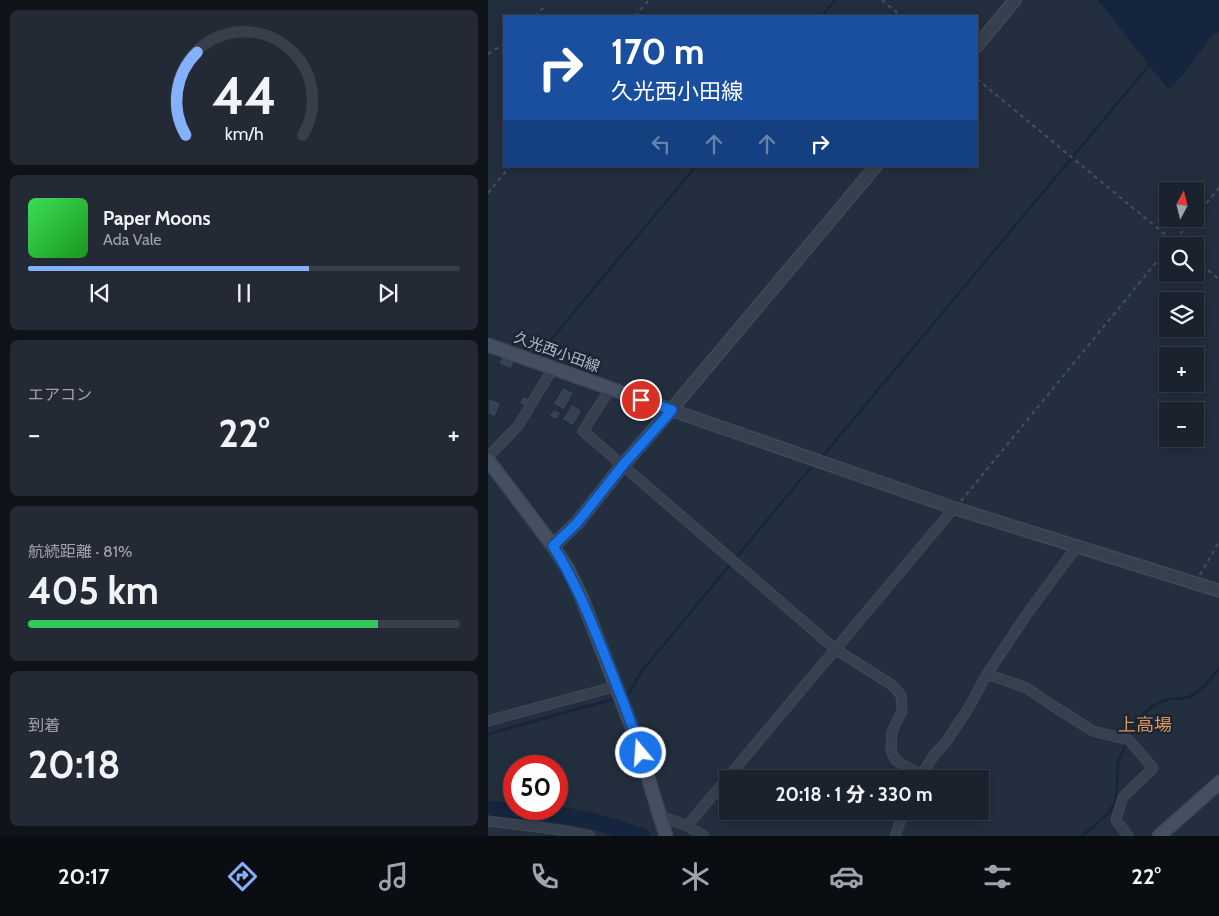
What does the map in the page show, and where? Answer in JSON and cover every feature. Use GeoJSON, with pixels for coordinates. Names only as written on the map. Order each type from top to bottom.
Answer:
{"type":"FeatureCollection","features":[{"type":"Feature","properties":{"kind":"main road","name":"久光西小田線"},"geometry":{"type":"LineString","coordinates":[[488,345],[672,410]]}},
{"type":"Feature","properties":{"kind":"main road"},"geometry":{"type":"LineString","coordinates":[[553,546],[577,523],[623,465],[672,410]]}},
{"type":"Feature","properties":{"kind":"main road"},"geometry":{"type":"LineString","coordinates":[[488,459],[553,546],[581,596],[636,738],[666,836]]}},
{"type":"Feature","properties":{"kind":"main road"},"geometry":{"type":"LineString","coordinates":[[1159,836],[1220,782]]}},
{"type":"Feature","properties":{"kind":"street"},"geometry":{"type":"LineString","coordinates":[[978,45],[1015,0]]}},
{"type":"Feature","properties":{"kind":"street"},"geometry":{"type":"LineString","coordinates":[[875,167],[672,410],[954,508],[1078,545],[1220,591]]}},
{"type":"Feature","properties":{"kind":"street"},"geometry":{"type":"LineString","coordinates":[[488,459],[518,426],[553,368]]}},
{"type":"Feature","properties":{"kind":"street"},"geometry":{"type":"LineString","coordinates":[[610,389],[583,431],[835,649],[892,685],[901,695],[902,711],[892,732],[891,750],[896,761],[910,770]]}},
{"type":"Feature","properties":{"kind":"street"},"geometry":{"type":"LineString","coordinates":[[688,826],[954,508]]}},
{"type":"Feature","properties":{"kind":"street"},"geometry":{"type":"LineString","coordinates":[[924,770],[946,742],[968,709],[987,674],[1029,611],[1078,545]]}},
{"type":"Feature","properties":{"kind":"street"},"geometry":{"type":"LineString","coordinates":[[987,674],[1027,688],[1093,731],[1128,740],[1135,747],[1153,768],[1123,797],[1116,820],[1128,836]]}},
{"type":"Feature","properties":{"kind":"street"},"geometry":{"type":"LineString","coordinates":[[488,721],[617,686]]}},
{"type":"Feature","properties":{"kind":"street"},"geometry":{"type":"LineString","coordinates":[[660,818],[688,826],[704,836]]}},
{"type":"Feature","properties":{"kind":"street"},"geometry":{"type":"LineString","coordinates":[[895,836],[901,820]]}},
{"type":"Feature","properties":{"kind":"street"},"geometry":{"type":"LineString","coordinates":[[488,821],[556,833],[590,836]]}},
{"type":"Feature","properties":{"kind":"path"},"geometry":{"type":"LineString","coordinates":[[636,15],[649,0]]}},
{"type":"Feature","properties":{"kind":"path"},"geometry":{"type":"LineString","coordinates":[[882,0],[900,15]]}},
{"type":"Feature","properties":{"kind":"path"},"geometry":{"type":"LineString","coordinates":[[536,15],[543,8]]}},
{"type":"Feature","properties":{"kind":"path"},"geometry":{"type":"LineString","coordinates":[[488,54],[503,45]]}},
{"type":"Feature","properties":{"kind":"path"},"geometry":{"type":"LineString","coordinates":[[978,79],[1169,237]]}},
{"type":"Feature","properties":{"kind":"path"},"geometry":{"type":"LineString","coordinates":[[488,193],[509,167]]}},
{"type":"Feature","properties":{"kind":"path"},"geometry":{"type":"LineString","coordinates":[[1204,206],[1220,187]]}},
{"type":"Feature","properties":{"kind":"path"},"geometry":{"type":"LineString","coordinates":[[954,508],[1159,259]]}},
{"type":"Feature","properties":{"kind":"path"},"geometry":{"type":"LineString","coordinates":[[1204,267],[1220,280]]}},
{"type":"Feature","properties":{"kind":"path"},"geometry":{"type":"LineString","coordinates":[[1195,583],[1220,540]]}},
{"type":"Feature","properties":{"kind":"water"},"geometry":{"type":"Polygon","coordinates":[[[1098,0],[1219,0],[1219,32],[1212,35],[1187,70],[1170,89],[1166,87],[1098,0]]]}},
{"type":"Feature","properties":{"kind":"building"},"geometry":{"type":"Polygon","coordinates":[[[503,352],[516,358],[511,369],[499,364],[503,352]]]}},
{"type":"Feature","properties":{"kind":"building"},"geometry":{"type":"Polygon","coordinates":[[[563,387],[574,393],[564,410],[553,404],[563,387]]]}},
{"type":"Feature","properties":{"kind":"building"},"geometry":{"type":"Polygon","coordinates":[[[523,396],[530,399],[526,407],[519,403],[523,396]]]}},
{"type":"Feature","properties":{"kind":"building"},"geometry":{"type":"Polygon","coordinates":[[[488,398],[501,403],[495,417],[488,414],[488,398]]]}},
{"type":"Feature","properties":{"kind":"building"},"geometry":{"type":"Polygon","coordinates":[[[572,404],[582,411],[573,426],[562,419],[572,404]]]}},
{"type":"Feature","properties":{"kind":"building"},"geometry":{"type":"Polygon","coordinates":[[[554,409],[561,413],[556,420],[549,416],[554,409]]]}},
{"type":"Feature","properties":{"kind":"waterway"},"geometry":{"type":"LineString","coordinates":[[823,15],[835,0]]}},
{"type":"Feature","properties":{"kind":"waterway"},"geometry":{"type":"LineString","coordinates":[[821,458],[1151,63]]}},
{"type":"Feature","properties":{"kind":"waterway"},"geometry":{"type":"LineString","coordinates":[[543,350],[695,167]]}},
{"type":"Feature","properties":{"kind":"waterway"},"geometry":{"type":"LineString","coordinates":[[625,696],[628,695],[642,671],[816,463]]}},
{"type":"Feature","properties":{"kind":"waterway"},"geometry":{"type":"LineString","coordinates":[[1129,737],[1139,719],[1153,706],[1166,700],[1186,698],[1194,694],[1206,684],[1220,667]]}},
{"type":"Feature","properties":{"kind":"waterway"},"geometry":{"type":"LineString","coordinates":[[488,734],[617,698]]}},
{"type":"Feature","properties":{"kind":"waterway"},"geometry":{"type":"LineString","coordinates":[[1082,836],[1108,814],[1115,802],[1118,762],[1127,742]]}},
{"type":"Feature","properties":{"kind":"waterway"},"geometry":{"type":"LineString","coordinates":[[488,809],[542,812],[590,820],[642,836]]}},
{"type":"Feature","properties":{"kind":"district","name":"上高場"},"geometry":{"type":"Point","coordinates":[1145,725]}},
{"type":"Feature","properties":{"kind":"route"},"geometry":{"type":"LineString","coordinates":[[641,400],[672,410],[623,465],[577,523],[553,546],[581,596],[641,753]]}}]}
